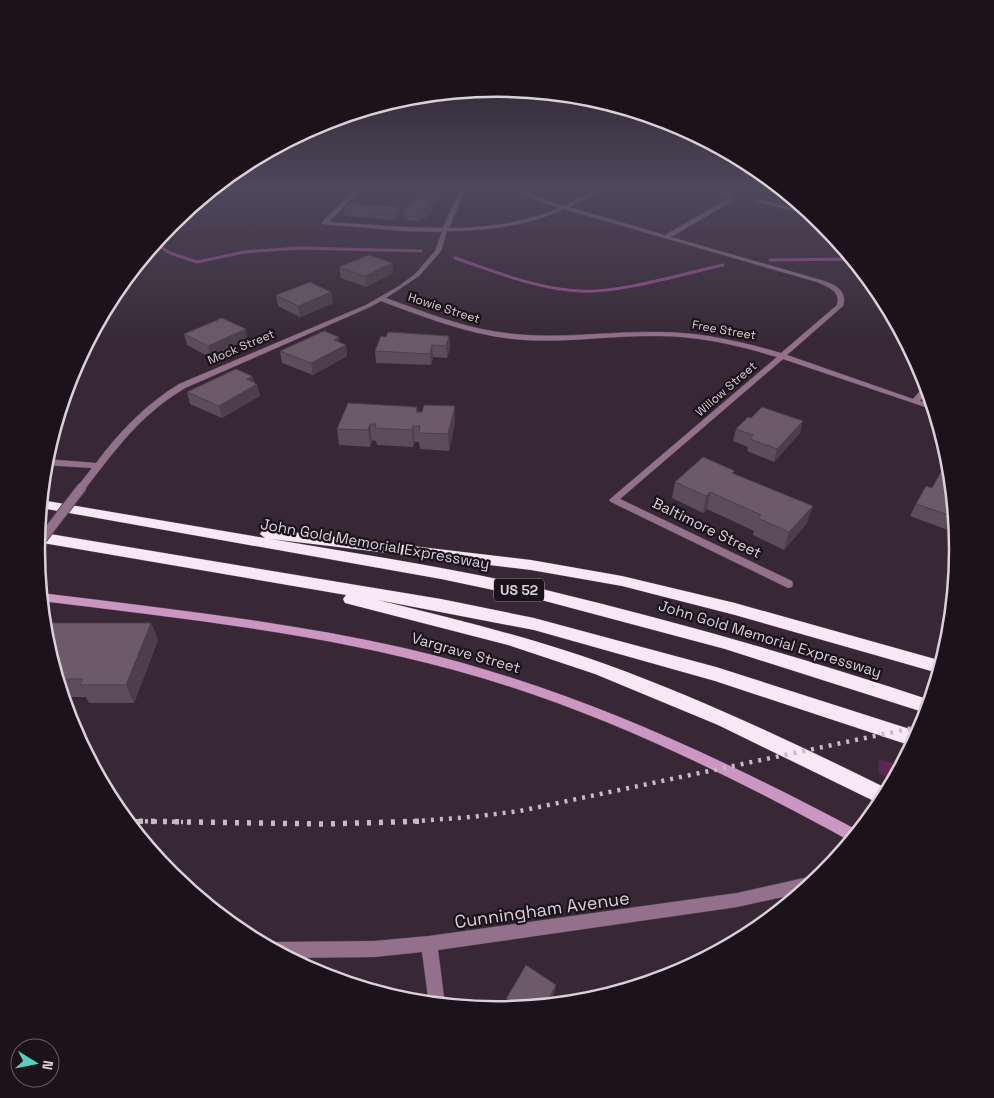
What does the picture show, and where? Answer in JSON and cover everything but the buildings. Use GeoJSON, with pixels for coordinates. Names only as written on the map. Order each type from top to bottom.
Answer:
{"type":"FeatureCollection","features":[{"type":"Feature","properties":{"kind":"highway","name":"John Gold Memorial Expressway"},"geometry":{"type":"LineString","coordinates":[[47,505],[441,574],[545,595],[725,643],[921,704]]}},
{"type":"Feature","properties":{"kind":"highway"},"geometry":{"type":"LineString","coordinates":[[101,514],[578,572],[673,592],[934,665]]}},
{"type":"Feature","properties":{"kind":"highway","name":"US 52"},"geometry":{"type":"LineString","coordinates":[[45,538],[441,605],[534,624],[716,674],[908,737]]}},
{"type":"Feature","properties":{"kind":"highway"},"geometry":{"type":"LineString","coordinates":[[250,574],[459,626],[559,655],[678,699],[747,730],[877,794]]}},
{"type":"Feature","properties":{"kind":"street","name":"Mock Street"},"geometry":{"type":"LineString","coordinates":[[45,535],[139,416],[171,392],[382,300],[417,275],[438,251],[442,241]]}},
{"type":"Feature","properties":{"kind":"street","name":"Willow Street"},"geometry":{"type":"LineString","coordinates":[[614,500],[840,306],[842,297],[838,291],[819,281],[681,241]]}},
{"type":"Feature","properties":{"kind":"street","name":"Howie Street"},"geometry":{"type":"LineString","coordinates":[[382,300],[452,324],[501,335]]}},
{"type":"Feature","properties":{"kind":"street","name":"Free Street"},"geometry":{"type":"LineString","coordinates":[[501,335],[551,338],[617,334],[682,334],[723,340],[782,356],[925,405]]}},
{"type":"Feature","properties":{"kind":"street"},"geometry":{"type":"LineString","coordinates":[[915,402],[921,394]]}},
{"type":"Feature","properties":{"kind":"street"},"geometry":{"type":"LineString","coordinates":[[54,463],[98,466]]}},
{"type":"Feature","properties":{"kind":"street","name":"Baltimore Street"},"geometry":{"type":"LineString","coordinates":[[614,500],[788,584]]}},
{"type":"Feature","properties":{"kind":"street","name":"Vargrave Street"},"geometry":{"type":"LineString","coordinates":[[48,598],[314,633],[457,666],[561,699],[670,742],[727,768],[849,833]]}},
{"type":"Feature","properties":{"kind":"street","name":"Cunningham Avenue"},"geometry":{"type":"LineString","coordinates":[[289,950],[374,949],[429,944],[737,900],[798,886]]}},
{"type":"Feature","properties":{"kind":"street"},"geometry":{"type":"LineString","coordinates":[[429,944],[436,997]]}},
{"type":"Feature","properties":{"kind":"shaded area"},"geometry":{"type":"Polygon","coordinates":[[[879,759],[894,764],[887,777],[878,772],[879,759]]]}},
{"type":"Feature","properties":{"kind":"waterway"},"geometry":{"type":"LineString","coordinates":[[161,247],[170,253],[197,262],[244,252],[299,248],[421,251]]}},
{"type":"Feature","properties":{"kind":"waterway"},"geometry":{"type":"LineString","coordinates":[[455,258],[532,283],[564,290],[580,291],[596,291],[632,286],[723,265]]}},
{"type":"Feature","properties":{"kind":"waterway"},"geometry":{"type":"LineString","coordinates":[[770,260],[844,259]]}},
{"type":"Feature","properties":{"kind":"railway"},"geometry":{"type":"LineString","coordinates":[[411,821],[520,811],[912,728]]}},
{"type":"Feature","properties":{"kind":"railway"},"geometry":{"type":"LineString","coordinates":[[136,821],[183,822]]}},
{"type":"Feature","properties":{"kind":"railway"},"geometry":{"type":"LineString","coordinates":[[136,821],[324,824],[411,821]]}},
{"type":"Feature","properties":{"kind":"railway"},"geometry":{"type":"LineString","coordinates":[[404,822],[411,821]]}},
{"type":"Feature","properties":{"kind":"railway"},"geometry":{"type":"LineString","coordinates":[[411,821],[427,821]]}}]}
